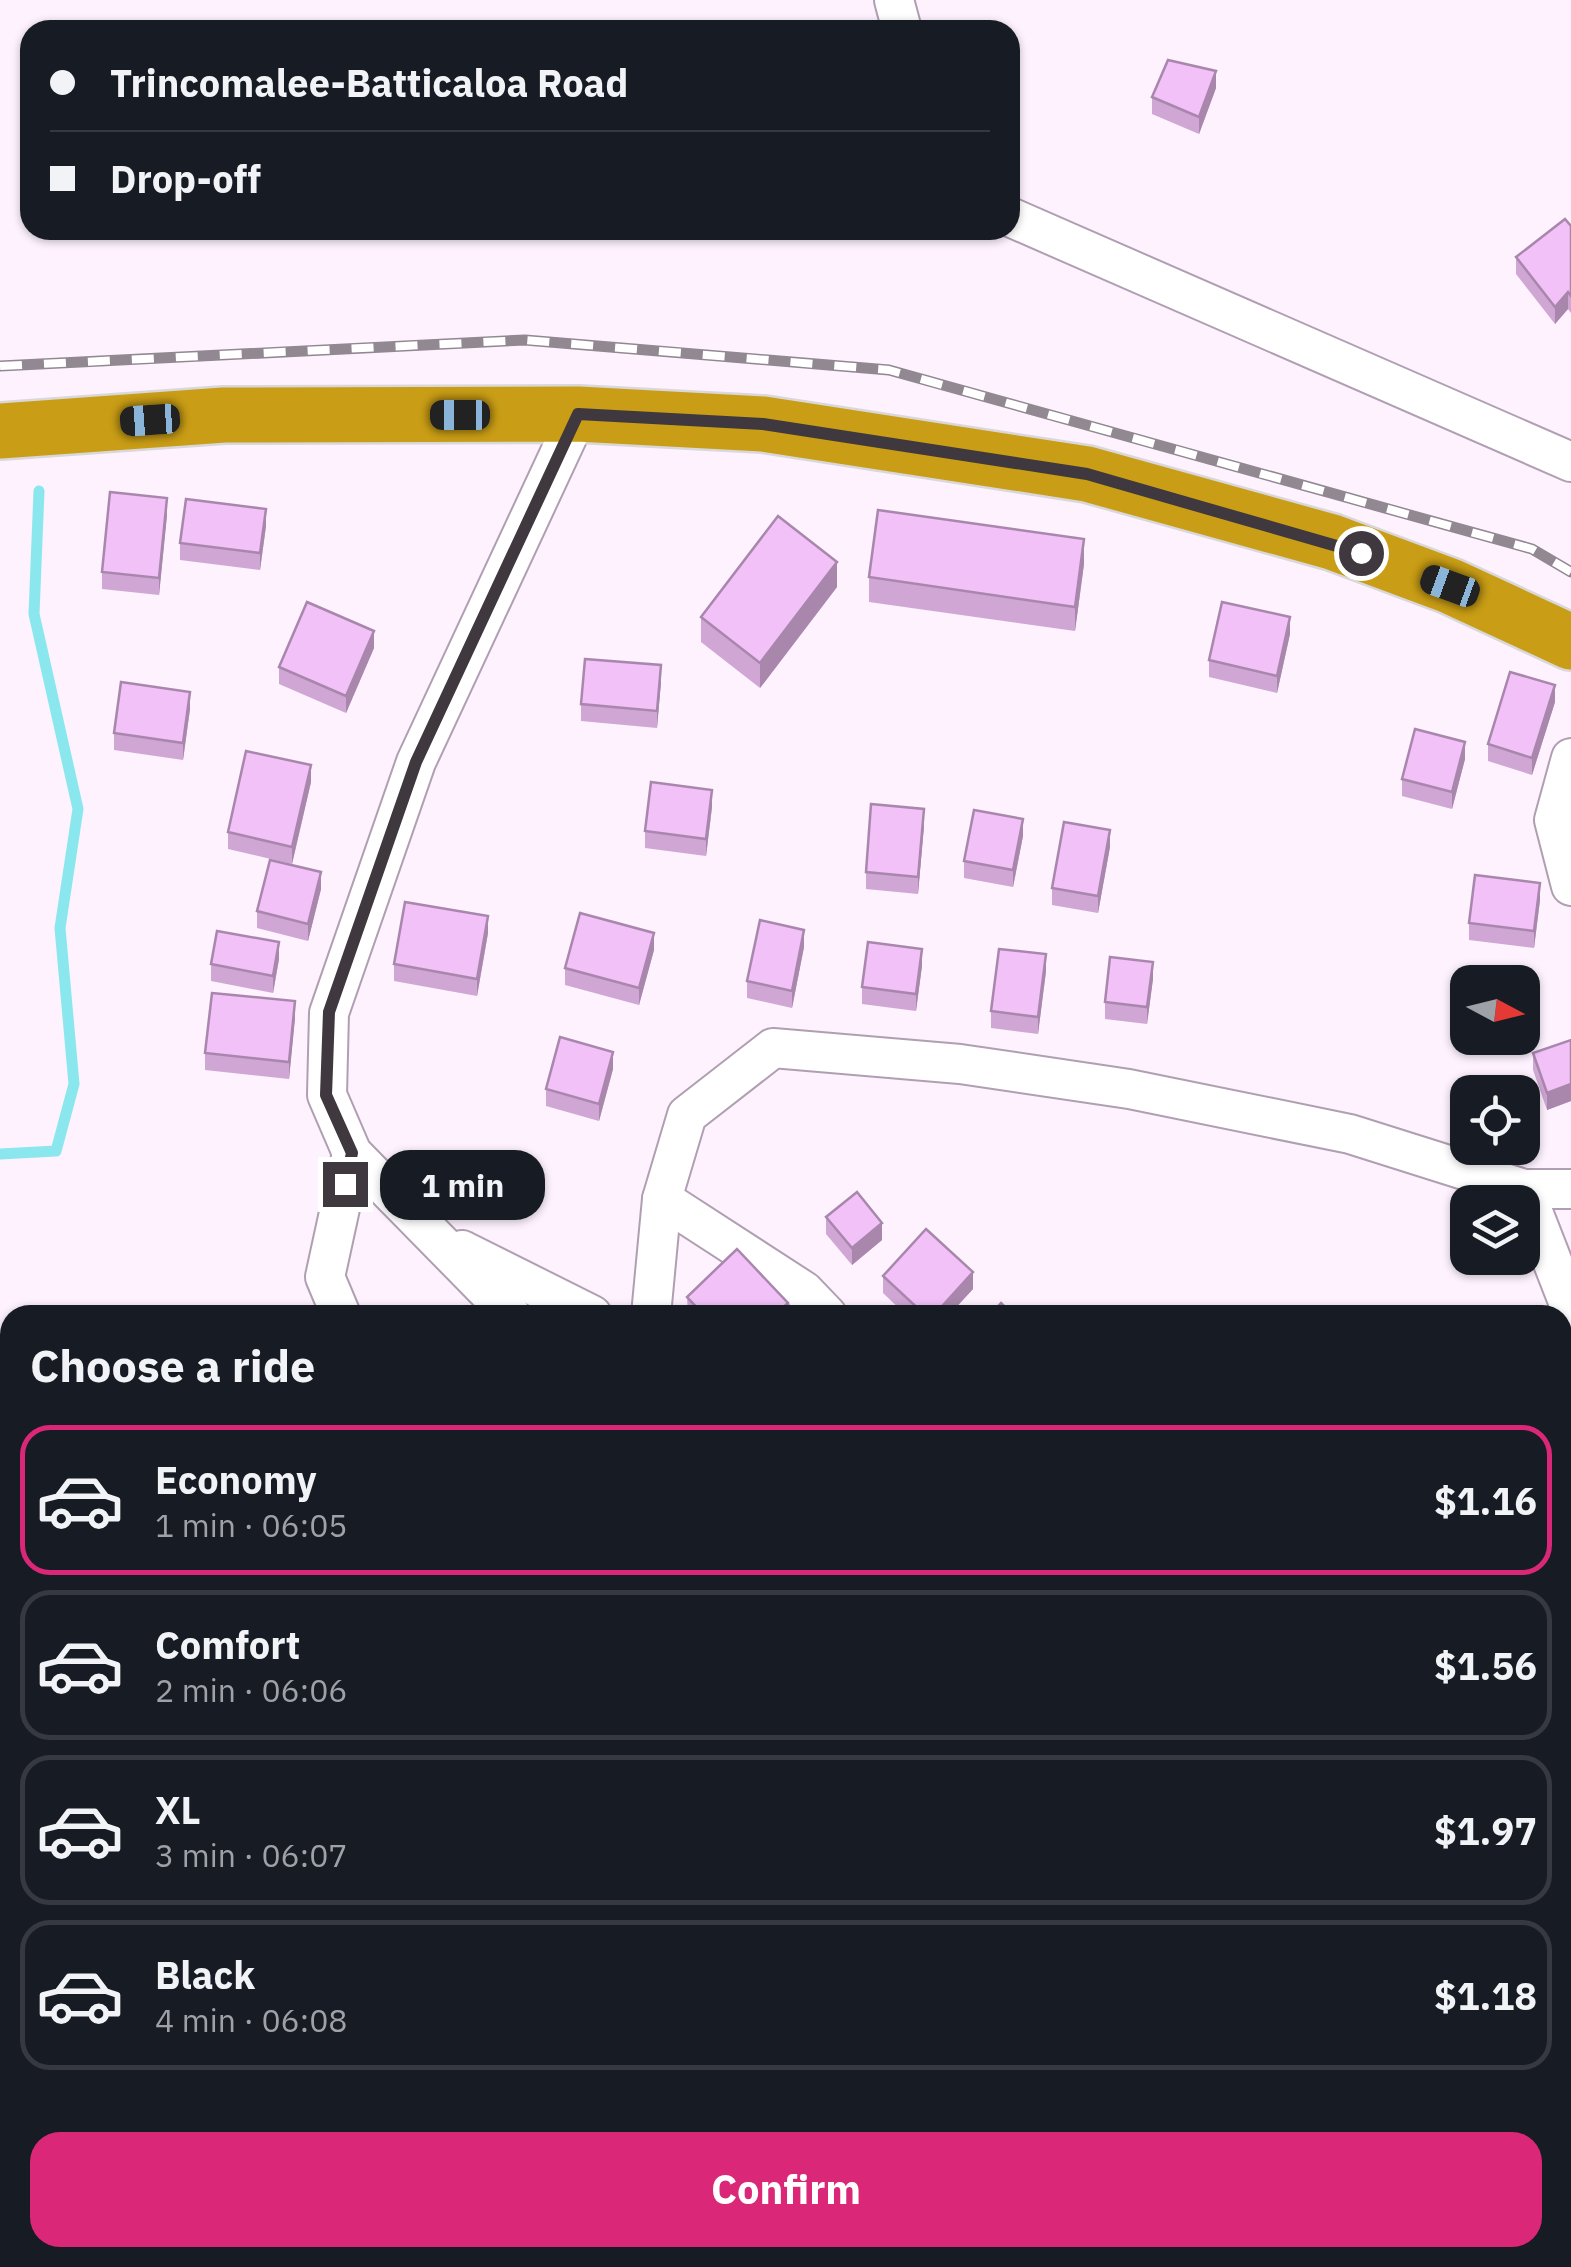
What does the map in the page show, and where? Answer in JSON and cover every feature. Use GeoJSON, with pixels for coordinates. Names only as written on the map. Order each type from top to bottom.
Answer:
{"type":"FeatureCollection","features":[{"type":"Feature","properties":{"kind":"highway"},"geometry":{"type":"LineString","coordinates":[[0,430],[224,415],[578,414],[763,424],[1087,474],[1332,542],[1450,586],[1571,642]]}},
{"type":"Feature","properties":{"kind":"street"},"geometry":{"type":"LineString","coordinates":[[1020,220],[1571,462]]}},
{"type":"Feature","properties":{"kind":"street"},"geometry":{"type":"LineString","coordinates":[[502,1305],[352,1153],[326,1095],[329,1012],[416,762],[578,414]]}},
{"type":"Feature","properties":{"kind":"street"},"geometry":{"type":"LineString","coordinates":[[1571,758],[1554,820],[1571,886]]}},
{"type":"Feature","properties":{"kind":"street"},"geometry":{"type":"LineString","coordinates":[[652,1305],[662,1199],[686,1115],[773,1048],[960,1064],[1129,1090],[1350,1134],[1514,1185]]}},
{"type":"Feature","properties":{"kind":"street"},"geometry":{"type":"LineString","coordinates":[[337,1305],[325,1277],[352,1153]]}},
{"type":"Feature","properties":{"kind":"street"},"geometry":{"type":"LineString","coordinates":[[1540,1188],[1571,1189]]}},
{"type":"Feature","properties":{"kind":"street"},"geometry":{"type":"LineString","coordinates":[[662,1199],[804,1291],[818,1305]]}},
{"type":"Feature","properties":{"kind":"street"},"geometry":{"type":"LineString","coordinates":[[1540,1230],[1569,1305]]}},
{"type":"Feature","properties":{"kind":"street"},"geometry":{"type":"LineString","coordinates":[[433,1235],[572,1305]]}},
{"type":"Feature","properties":{"kind":"building"},"geometry":{"type":"Polygon","coordinates":[[[1168,60],[1216,71],[1199,117],[1152,97],[1168,60]]]}},
{"type":"Feature","properties":{"kind":"building"},"geometry":{"type":"Polygon","coordinates":[[[1565,219],[1571,226],[1571,296],[1568,292],[1555,307],[1516,257],[1565,219]]]}},
{"type":"Feature","properties":{"kind":"building"},"geometry":{"type":"Polygon","coordinates":[[[110,492],[167,498],[159,578],[102,572],[110,492]]]}},
{"type":"Feature","properties":{"kind":"building"},"geometry":{"type":"Polygon","coordinates":[[[186,499],[266,509],[260,553],[180,543],[186,499]]]}},
{"type":"Feature","properties":{"kind":"building"},"geometry":{"type":"Polygon","coordinates":[[[878,510],[1084,539],[1075,607],[869,577],[878,510]]]}},
{"type":"Feature","properties":{"kind":"building"},"geometry":{"type":"Polygon","coordinates":[[[778,516],[837,562],[760,663],[701,617],[778,516]]]}},
{"type":"Feature","properties":{"kind":"building"},"geometry":{"type":"Polygon","coordinates":[[[307,602],[374,631],[346,696],[279,667],[307,602]]]}},
{"type":"Feature","properties":{"kind":"building"},"geometry":{"type":"Polygon","coordinates":[[[1222,602],[1290,617],[1277,676],[1209,660],[1222,602]]]}},
{"type":"Feature","properties":{"kind":"building"},"geometry":{"type":"Polygon","coordinates":[[[585,659],[661,665],[657,711],[581,704],[585,659]]]}},
{"type":"Feature","properties":{"kind":"building"},"geometry":{"type":"Polygon","coordinates":[[[1510,672],[1555,685],[1532,758],[1488,744],[1510,672]]]}},
{"type":"Feature","properties":{"kind":"building"},"geometry":{"type":"Polygon","coordinates":[[[121,682],[190,692],[183,743],[114,733],[121,682]]]}},
{"type":"Feature","properties":{"kind":"building"},"geometry":{"type":"Polygon","coordinates":[[[1415,729],[1465,742],[1452,792],[1402,779],[1415,729]]]}},
{"type":"Feature","properties":{"kind":"building"},"geometry":{"type":"Polygon","coordinates":[[[246,751],[311,765],[292,847],[228,832],[246,751]]]}},
{"type":"Feature","properties":{"kind":"building"},"geometry":{"type":"Polygon","coordinates":[[[651,782],[712,790],[706,839],[645,831],[651,782]]]}},
{"type":"Feature","properties":{"kind":"building"},"geometry":{"type":"Polygon","coordinates":[[[871,804],[924,809],[918,877],[866,872],[871,804]]]}},
{"type":"Feature","properties":{"kind":"building"},"geometry":{"type":"Polygon","coordinates":[[[974,810],[1023,819],[1013,870],[964,861],[974,810]]]}},
{"type":"Feature","properties":{"kind":"building"},"geometry":{"type":"Polygon","coordinates":[[[1064,822],[1110,830],[1098,896],[1052,888],[1064,822]]]}},
{"type":"Feature","properties":{"kind":"building"},"geometry":{"type":"Polygon","coordinates":[[[270,860],[321,872],[308,924],[257,911],[270,860]]]}},
{"type":"Feature","properties":{"kind":"building"},"geometry":{"type":"Polygon","coordinates":[[[1475,875],[1540,883],[1534,931],[1469,923],[1475,875]]]}},
{"type":"Feature","properties":{"kind":"building"},"geometry":{"type":"Polygon","coordinates":[[[405,902],[488,916],[477,979],[394,964],[405,902]]]}},
{"type":"Feature","properties":{"kind":"building"},"geometry":{"type":"Polygon","coordinates":[[[580,913],[654,933],[639,988],[565,968],[580,913]]]}},
{"type":"Feature","properties":{"kind":"building"},"geometry":{"type":"Polygon","coordinates":[[[760,920],[804,930],[792,991],[747,981],[760,920]]]}},
{"type":"Feature","properties":{"kind":"building"},"geometry":{"type":"Polygon","coordinates":[[[217,931],[279,942],[273,976],[211,964],[217,931]]]}},
{"type":"Feature","properties":{"kind":"building"},"geometry":{"type":"Polygon","coordinates":[[[868,942],[922,949],[916,994],[862,987],[868,942]]]}},
{"type":"Feature","properties":{"kind":"building"},"geometry":{"type":"Polygon","coordinates":[[[999,949],[1046,954],[1038,1017],[991,1011],[999,949]]]}},
{"type":"Feature","properties":{"kind":"building"},"geometry":{"type":"Polygon","coordinates":[[[1110,957],[1153,962],[1147,1007],[1105,1002],[1110,957]]]}},
{"type":"Feature","properties":{"kind":"building"},"geometry":{"type":"Polygon","coordinates":[[[212,993],[295,1001],[289,1062],[205,1053],[212,993]]]}},
{"type":"Feature","properties":{"kind":"building"},"geometry":{"type":"Polygon","coordinates":[[[560,1037],[613,1052],[599,1104],[546,1089],[560,1037]]]}},
{"type":"Feature","properties":{"kind":"building"},"geometry":{"type":"Polygon","coordinates":[[[1571,1040],[1571,1084],[1547,1093],[1534,1055],[1540,1055],[1540,1051],[1571,1040]]]}},
{"type":"Feature","properties":{"kind":"building"},"geometry":{"type":"Polygon","coordinates":[[[857,1192],[882,1223],[852,1248],[826,1217],[857,1192]]]}},
{"type":"Feature","properties":{"kind":"building"},"geometry":{"type":"Polygon","coordinates":[[[926,1229],[973,1272],[943,1305],[914,1305],[883,1276],[926,1229]]]}},
{"type":"Feature","properties":{"kind":"building"},"geometry":{"type":"Polygon","coordinates":[[[737,1249],[788,1303],[695,1305],[687,1297],[737,1249]]]}},
{"type":"Feature","properties":{"kind":"waterway"},"geometry":{"type":"LineString","coordinates":[[0,1154],[56,1151],[74,1084],[60,928],[78,809],[34,614],[39,491]]}},
{"type":"Feature","properties":{"kind":"railway"},"geometry":{"type":"LineString","coordinates":[[0,366],[525,340],[889,370],[1532,549],[1571,572]]}},
{"type":"Feature","properties":{"kind":"route"},"geometry":{"type":"LineString","coordinates":[[345,1184],[352,1153],[326,1095],[329,1012],[416,762],[578,414],[763,424],[1087,474],[1361,553]]}}]}
